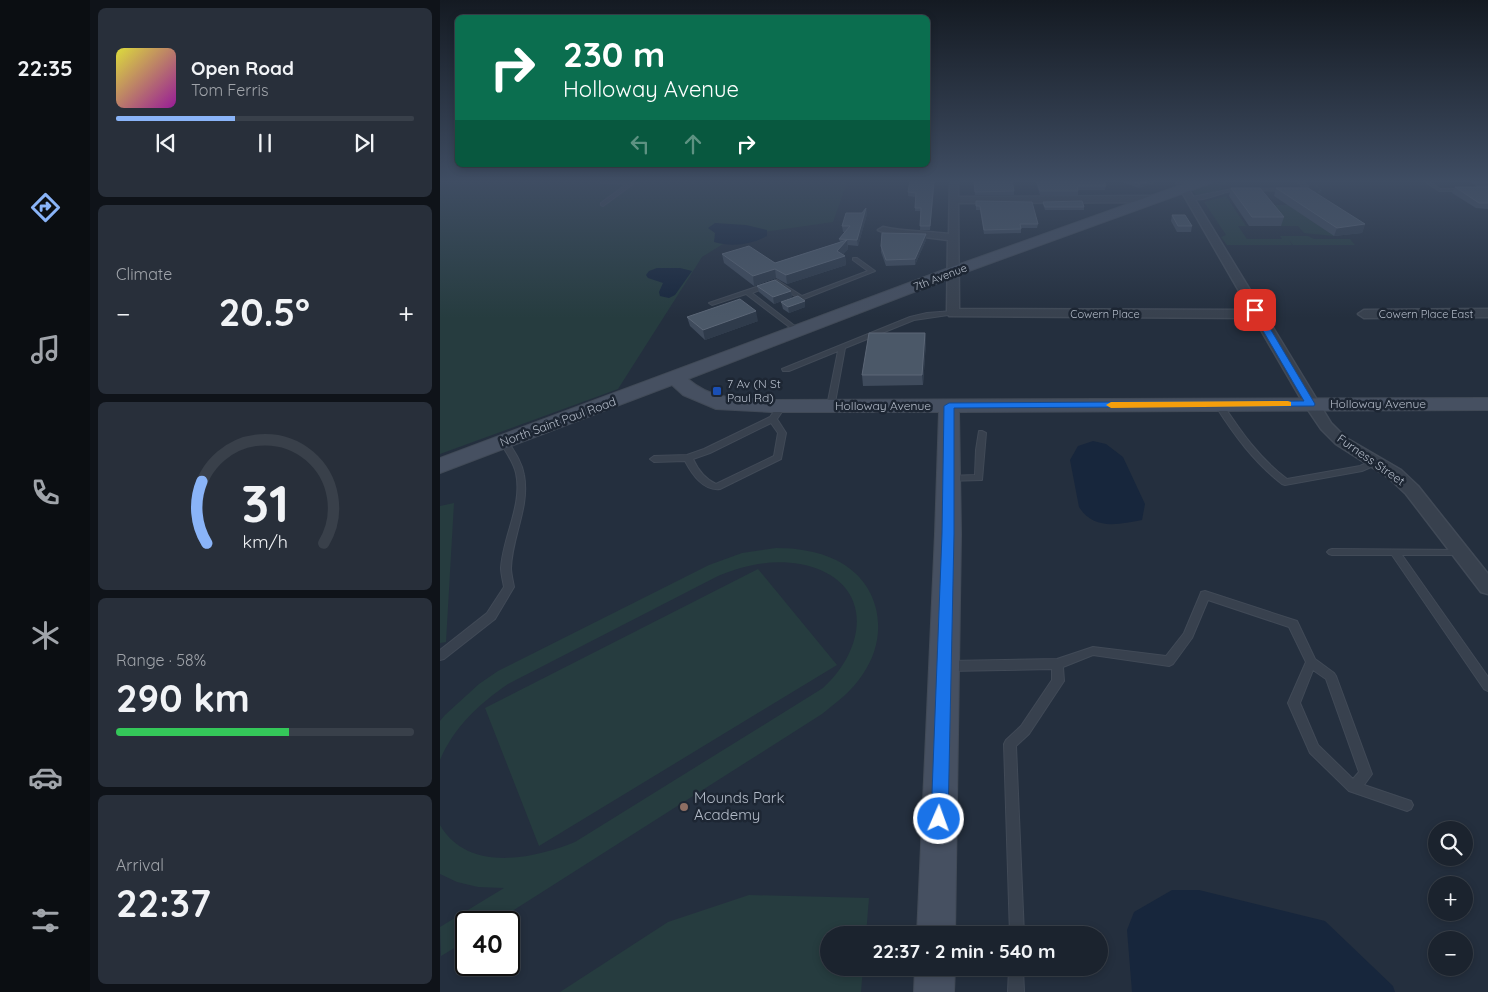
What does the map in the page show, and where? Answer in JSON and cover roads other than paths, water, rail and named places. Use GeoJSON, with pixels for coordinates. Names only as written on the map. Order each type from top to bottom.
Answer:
{"type":"FeatureCollection","features":[{"type":"Feature","properties":{"kind":"street"},"geometry":{"type":"LineString","coordinates":[[953,226],[953,313]]}},
{"type":"Feature","properties":{"kind":"street","name":"7th Avenue"},"geometry":{"type":"LineString","coordinates":[[675,378],[952,272],[1078,226]]}},
{"type":"Feature","properties":{"kind":"street","name":"Furness Street"},"geometry":{"type":"LineString","coordinates":[[1206,226],[1310,404],[1326,426],[1341,441],[1395,474],[1412,490],[1488,587]]}},
{"type":"Feature","properties":{"kind":"street"},"geometry":{"type":"LineString","coordinates":[[883,230],[896,234],[926,234],[953,238]]}},
{"type":"Feature","properties":{"kind":"street","name":"Cowern Place"},"geometry":{"type":"LineString","coordinates":[[953,313],[1258,314]]}},
{"type":"Feature","properties":{"kind":"street","name":"Cowern Place East"},"geometry":{"type":"LineString","coordinates":[[1364,314],[1488,314]]}},
{"type":"Feature","properties":{"kind":"street","name":"Holloway Avenue"},"geometry":{"type":"LineString","coordinates":[[675,378],[690,391],[716,403],[778,412],[832,406],[1488,404]]}},
{"type":"Feature","properties":{"kind":"street","name":"North Saint Paul Road"},"geometry":{"type":"LineString","coordinates":[[440,466],[675,378]]}},
{"type":"Feature","properties":{"kind":"street"},"geometry":{"type":"LineString","coordinates":[[936,926],[944,666],[949,406]]}},
{"type":"Feature","properties":{"kind":"street"},"geometry":{"type":"LineString","coordinates":[[934,976],[934,992]]}},
{"type":"Feature","properties":{"kind":"lane"},"geometry":{"type":"LineString","coordinates":[[794,300],[872,271],[855,259]]}},
{"type":"Feature","properties":{"kind":"lane"},"geometry":{"type":"LineString","coordinates":[[712,303],[777,282],[801,298]]}},
{"type":"Feature","properties":{"kind":"lane"},"geometry":{"type":"LineString","coordinates":[[747,292],[798,331]]}},
{"type":"Feature","properties":{"kind":"lane"},"geometry":{"type":"LineString","coordinates":[[770,309],[778,306]]}},
{"type":"Feature","properties":{"kind":"lane"},"geometry":{"type":"LineString","coordinates":[[786,369],[912,318],[953,313]]}},
{"type":"Feature","properties":{"kind":"lane"},"geometry":{"type":"LineString","coordinates":[[832,406],[842,347]]}},
{"type":"Feature","properties":{"kind":"lane"},"geometry":{"type":"LineString","coordinates":[[1219,404],[1246,446],[1268,470],[1285,482],[1362,468],[1376,462]]}},
{"type":"Feature","properties":{"kind":"lane"},"geometry":{"type":"LineString","coordinates":[[654,460],[688,458],[739,437],[778,412],[782,433],[778,457],[718,486],[710,486],[691,466],[688,458]]}},
{"type":"Feature","properties":{"kind":"lane"},"geometry":{"type":"LineString","coordinates":[[948,479],[979,478],[982,432]]}},
{"type":"Feature","properties":{"kind":"lane"},"geometry":{"type":"LineString","coordinates":[[440,656],[491,616],[509,587],[506,569],[523,489],[514,454],[504,442]]}},
{"type":"Feature","properties":{"kind":"lane"},"geometry":{"type":"LineString","coordinates":[[1332,552],[1460,552]]}},
{"type":"Feature","properties":{"kind":"lane"},"geometry":{"type":"LineString","coordinates":[[1395,552],[1488,686]]}},
{"type":"Feature","properties":{"kind":"lane"},"geometry":{"type":"LineString","coordinates":[[944,666],[1057,664],[1093,651],[1169,661],[1188,636],[1205,595],[1293,624],[1311,662],[1330,676],[1366,774],[1353,787]]}},
{"type":"Feature","properties":{"kind":"lane"},"geometry":{"type":"LineString","coordinates":[[1311,662],[1294,703],[1314,749],[1353,787],[1407,805]]}},
{"type":"Feature","properties":{"kind":"lane"},"geometry":{"type":"LineString","coordinates":[[1017,926],[1010,744],[1025,730],[1058,681],[1057,664]]}},
{"type":"Feature","properties":{"kind":"lane"},"geometry":{"type":"LineString","coordinates":[[1016,976],[1016,992]]}},
{"type":"Feature","properties":{"kind":"water"},"geometry":{"type":"Polygon","coordinates":[[[710,226],[751,226],[767,230],[767,236],[741,244],[728,244],[714,242],[715,233],[708,228],[710,226]]]}},
{"type":"Feature","properties":{"kind":"water"},"geometry":{"type":"Polygon","coordinates":[[[657,268],[680,268],[692,271],[675,295],[669,298],[660,296],[659,292],[663,283],[648,278],[646,275],[649,271],[657,268]]]}},
{"type":"Feature","properties":{"kind":"water"},"geometry":{"type":"Polygon","coordinates":[[[1093,441],[1106,444],[1123,457],[1145,504],[1142,520],[1116,524],[1099,523],[1085,515],[1079,507],[1070,460],[1078,446],[1093,441]]]}},
{"type":"Feature","properties":{"kind":"water"},"geometry":{"type":"Polygon","coordinates":[[[1172,890],[1199,890],[1325,921],[1393,986],[1395,992],[1132,992],[1127,930],[1134,912],[1172,890]]]}},
{"type":"Feature","properties":{"kind":"place","name":"7 Av (N St Paul Rd)"},"geometry":{"type":"Point","coordinates":[717,391]}},
{"type":"Feature","properties":{"kind":"place","name":"Mounds Park Academy"},"geometry":{"type":"Point","coordinates":[684,807]}}]}
